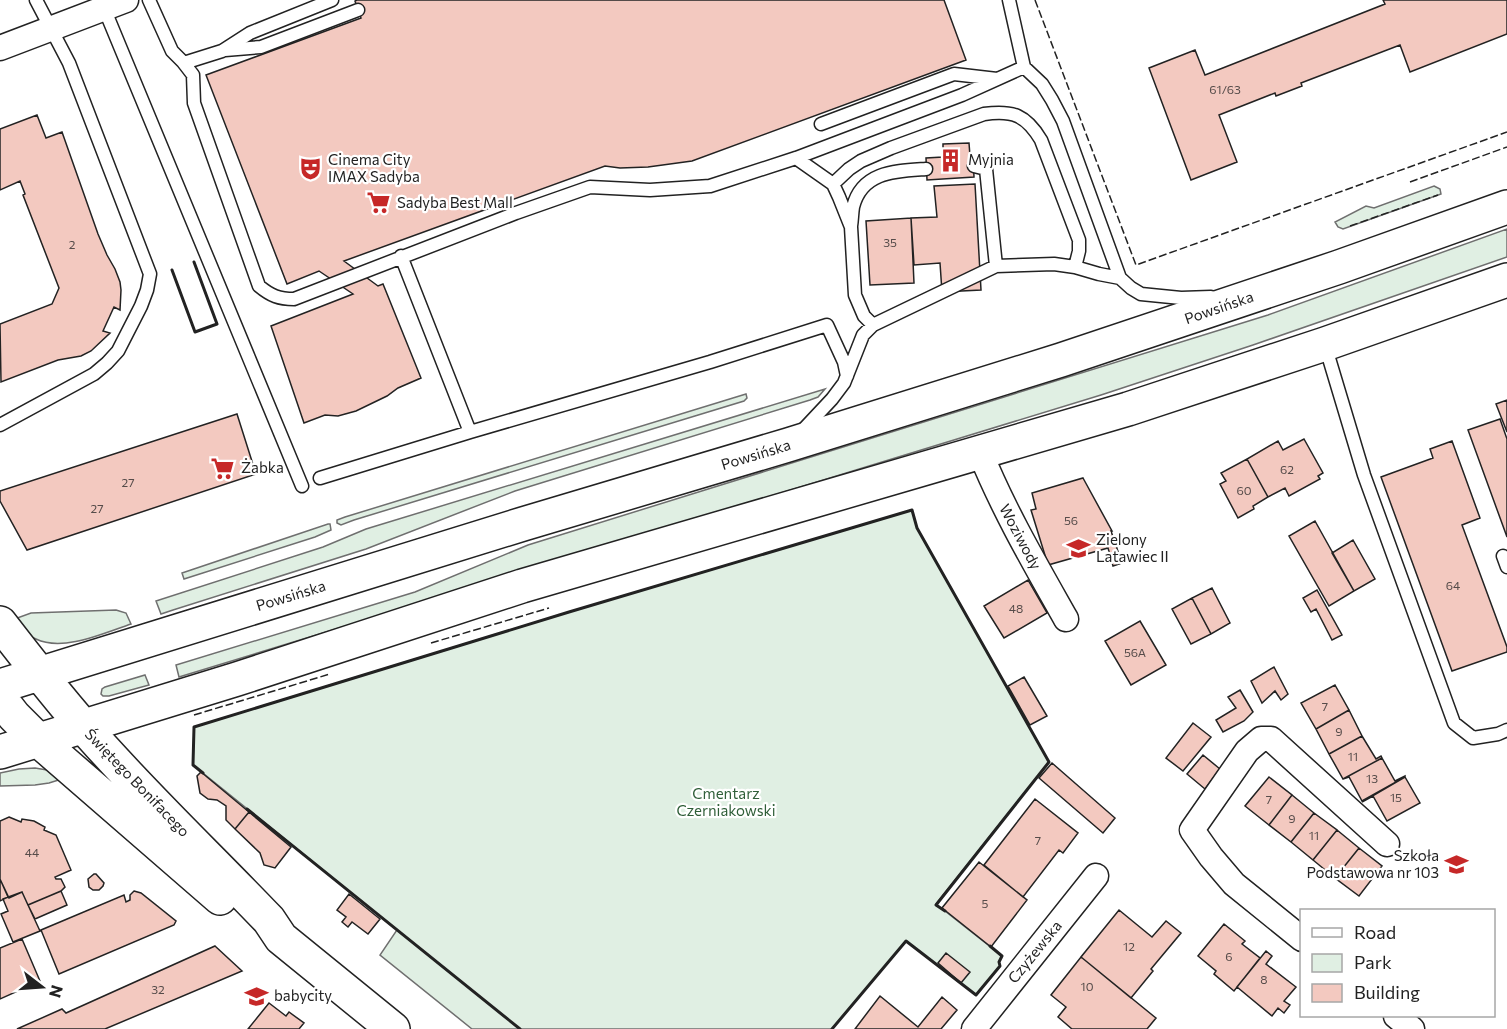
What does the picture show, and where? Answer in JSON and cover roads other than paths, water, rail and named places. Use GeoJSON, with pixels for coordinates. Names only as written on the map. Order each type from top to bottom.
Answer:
{"type":"FeatureCollection","features":[{"type":"Feature","properties":{"kind":"main road","name":"Powsińska"},"geometry":{"type":"LineString","coordinates":[[0,686],[1061,360],[1254,296],[1507,207]]}},
{"type":"Feature","properties":{"kind":"main road"},"geometry":{"type":"LineString","coordinates":[[0,752],[237,679],[522,586],[1128,409],[1507,280]]}},
{"type":"Feature","properties":{"kind":"main road","name":"Świętego Bonifacego"},"geometry":{"type":"LineString","coordinates":[[0,623],[82,726],[269,920],[280,938],[393,1029]]}},
{"type":"Feature","properties":{"kind":"main road","name":"Świętego Bonifacego"},"geometry":{"type":"LineString","coordinates":[[0,698],[38,740],[231,907],[261,932],[280,938]]}},
{"type":"Feature","properties":{"kind":"street"},"geometry":{"type":"LineString","coordinates":[[0,48],[115,4]]}},
{"type":"Feature","properties":{"kind":"street","name":"Woziwody"},"geometry":{"type":"LineString","coordinates":[[980,452],[995,489],[1022,542],[1066,619]]}},
{"type":"Feature","properties":{"kind":"street"},"geometry":{"type":"LineString","coordinates":[[1300,937],[1234,884],[1192,830],[1247,751],[1261,739],[1270,739],[1387,844]]}},
{"type":"Feature","properties":{"kind":"street","name":"Czyżewska"},"geometry":{"type":"LineString","coordinates":[[974,1029],[1096,876]]}},
{"type":"Feature","properties":{"kind":"street"},"geometry":{"type":"LineString","coordinates":[[1397,1017],[1412,1029]]}},
{"type":"Feature","properties":{"kind":"lane"},"geometry":{"type":"LineString","coordinates":[[0,425],[94,374],[107,363],[118,351],[141,306],[150,274],[69,63],[36,0]]}},
{"type":"Feature","properties":{"kind":"lane"},"geometry":{"type":"LineString","coordinates":[[149,0],[172,51],[193,75],[194,103],[259,286],[269,295],[280,299],[294,299],[401,256],[590,187],[650,190],[710,186],[796,158],[962,95],[1024,67]]}},
{"type":"Feature","properties":{"kind":"lane"},"geometry":{"type":"LineString","coordinates":[[222,51],[250,33],[332,0]]}},
{"type":"Feature","properties":{"kind":"lane"},"geometry":{"type":"LineString","coordinates":[[1009,0],[1024,67],[1042,84],[1062,121],[1120,278],[1141,294],[1181,298],[1254,296]]}},
{"type":"Feature","properties":{"kind":"lane"},"geometry":{"type":"LineString","coordinates":[[115,4],[302,486]]}},
{"type":"Feature","properties":{"kind":"lane"},"geometry":{"type":"LineString","coordinates":[[183,62],[222,51],[261,47],[358,10]]}},
{"type":"Feature","properties":{"kind":"lane"},"geometry":{"type":"LineString","coordinates":[[821,124],[954,74],[998,79]]}},
{"type":"Feature","properties":{"kind":"lane"},"geometry":{"type":"LineString","coordinates":[[833,184],[861,161],[891,148],[984,114],[995,112],[1018,116],[1032,126],[1041,140],[1079,240],[1075,267]]}},
{"type":"Feature","properties":{"kind":"lane"},"geometry":{"type":"LineString","coordinates":[[796,158],[833,184],[851,227]]}},
{"type":"Feature","properties":{"kind":"lane"},"geometry":{"type":"LineString","coordinates":[[974,166],[986,169],[996,266]]}},
{"type":"Feature","properties":{"kind":"lane"},"geometry":{"type":"LineString","coordinates":[[873,325],[864,316],[855,295],[851,227],[858,195],[876,177],[891,172],[926,169]]}},
{"type":"Feature","properties":{"kind":"lane"},"geometry":{"type":"LineString","coordinates":[[401,256],[470,432]]}},
{"type":"Feature","properties":{"kind":"lane"},"geometry":{"type":"LineString","coordinates":[[788,445],[832,399],[844,383],[863,335],[873,325],[996,266],[1054,264],[1120,278]]}},
{"type":"Feature","properties":{"kind":"lane"},"geometry":{"type":"LineString","coordinates":[[320,478],[827,325],[844,362],[847,376]]}},
{"type":"Feature","properties":{"kind":"lane"},"geometry":{"type":"LineString","coordinates":[[1324,344],[1364,475],[1454,723],[1473,738],[1498,734],[1507,729]]}},
{"type":"Feature","properties":{"kind":"place","name":"Myjnia"},"geometry":{"type":"Point","coordinates":[950,160]}},
{"type":"Feature","properties":{"kind":"place","name":"Cinema City IMAX Sadyba"},"geometry":{"type":"Point","coordinates":[310,169]}},
{"type":"Feature","properties":{"kind":"place","name":"Sadyba Best Mall"},"geometry":{"type":"Point","coordinates":[379,203]}},
{"type":"Feature","properties":{"kind":"place","name":"Żabka"},"geometry":{"type":"Point","coordinates":[223,468]}},
{"type":"Feature","properties":{"kind":"place","name":"Zielony Latawiec II"},"geometry":{"type":"Point","coordinates":[1078,549]}},
{"type":"Feature","properties":{"kind":"place","name":"Szkoła Podstawowa nr 103"},"geometry":{"type":"Point","coordinates":[1457,865]}},
{"type":"Feature","properties":{"kind":"place","name":"babycity"},"geometry":{"type":"Point","coordinates":[256,996]}},
{"type":"Feature","properties":{"kind":"park label","name":"Cmentarz Czerniakowski"},"geometry":{"type":"Point","coordinates":[726,802]}}]}
